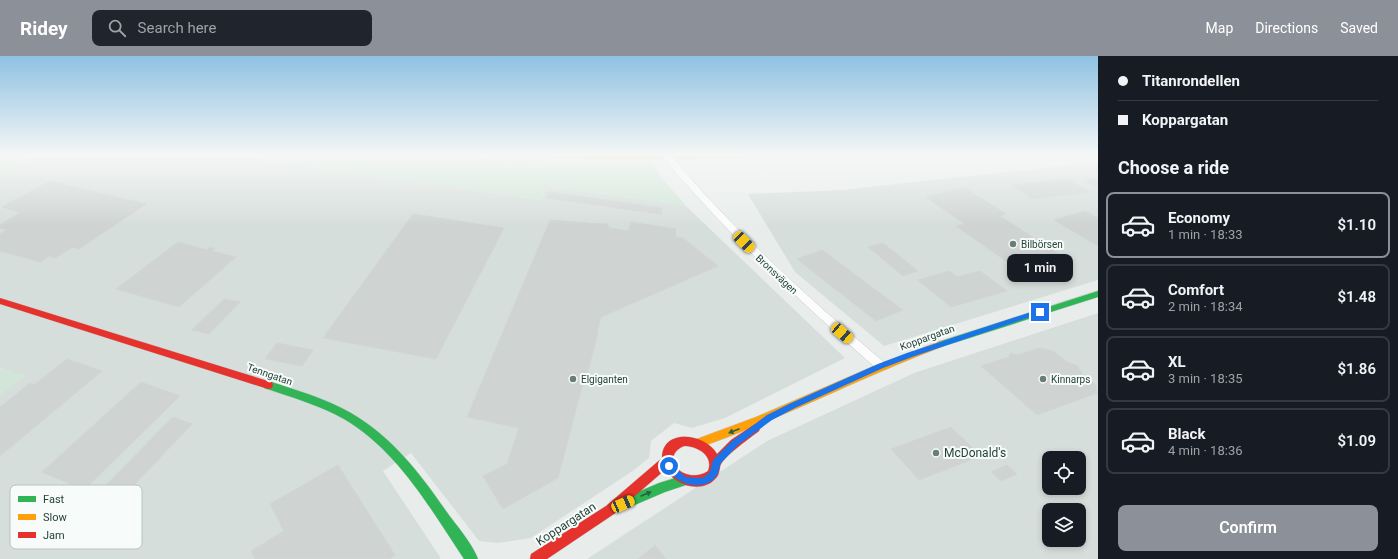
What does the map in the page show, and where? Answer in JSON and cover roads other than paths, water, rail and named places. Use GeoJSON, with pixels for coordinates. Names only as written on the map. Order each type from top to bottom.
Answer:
{"type":"FeatureCollection","features":[{"type":"Feature","properties":{"kind":"main road","name":"Koppargatan"},"geometry":{"type":"LineString","coordinates":[[698,442],[729,433],[770,417],[881,366],[958,338],[1098,294]]}},
{"type":"Feature","properties":{"kind":"main road","name":"Tenngatan"},"geometry":{"type":"LineString","coordinates":[[0,301],[240,375],[327,406],[351,419],[387,445],[419,484],[472,559]]}},
{"type":"Feature","properties":{"kind":"main road","name":"Koppargatan"},"geometry":{"type":"LineString","coordinates":[[716,462],[735,443],[770,417]]}},
{"type":"Feature","properties":{"kind":"main road"},"geometry":{"type":"LineString","coordinates":[[691,441],[698,442],[710,450],[716,462],[713,475],[700,482],[685,480],[673,472],[667,461],[669,451],[677,443],[691,441]]}},
{"type":"Feature","properties":{"kind":"main road","name":"Koppargatan"},"geometry":{"type":"LineString","coordinates":[[536,559],[610,510],[667,461]]}},
{"type":"Feature","properties":{"kind":"main road","name":"Koppargatan"},"geometry":{"type":"LineString","coordinates":[[610,510],[662,487],[685,480]]}},
{"type":"Feature","properties":{"kind":"street","name":"Bronsvägen"},"geometry":{"type":"LineString","coordinates":[[686,178],[715,212],[760,258],[881,366]]}},
{"type":"Feature","properties":{"kind":"place","name":"Bilbörsen"},"geometry":{"type":"Point","coordinates":[1013,244]}},
{"type":"Feature","properties":{"kind":"place","name":"Elgiganten"},"geometry":{"type":"Point","coordinates":[573,379]}},
{"type":"Feature","properties":{"kind":"place","name":"Kinnarps"},"geometry":{"type":"Point","coordinates":[1043,379]}},
{"type":"Feature","properties":{"kind":"place","name":"McDonald's"},"geometry":{"type":"Point","coordinates":[936,453]}}]}
